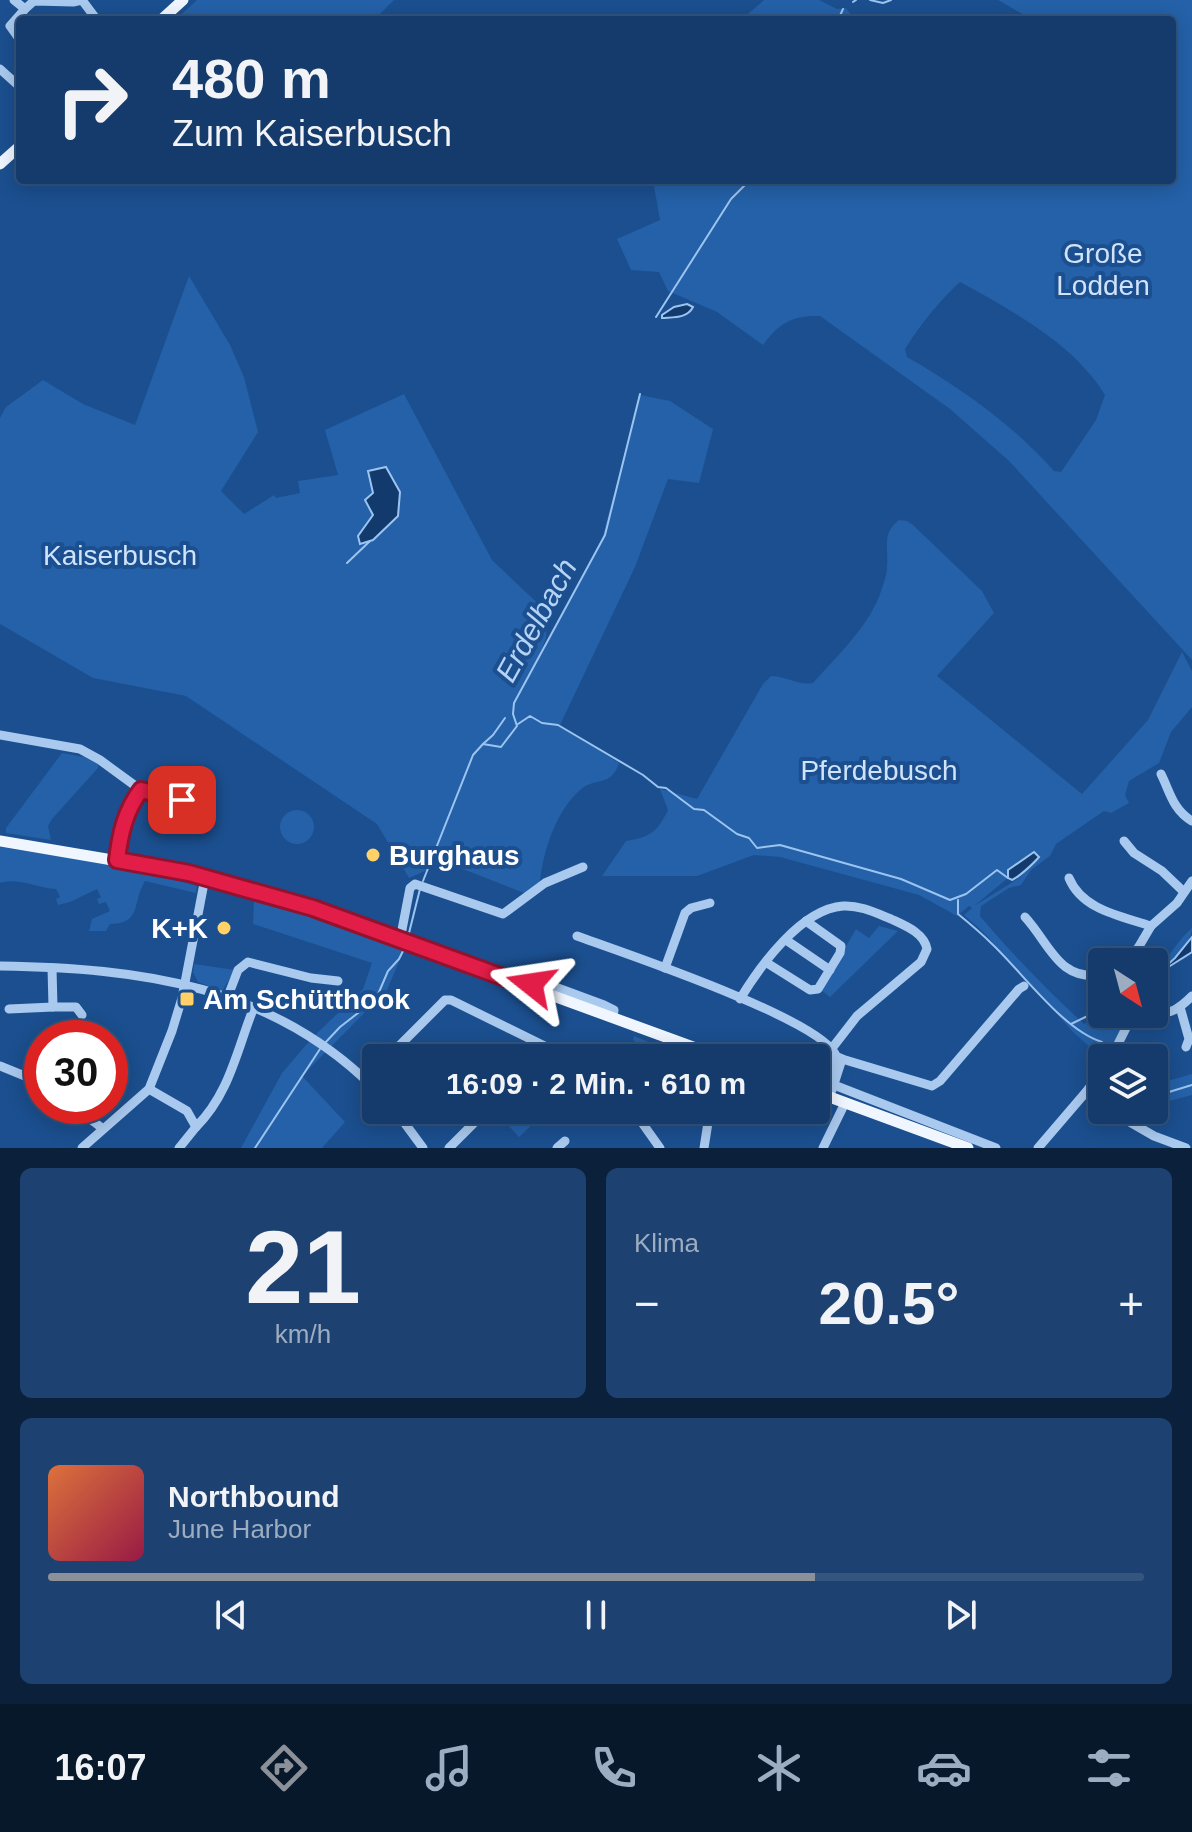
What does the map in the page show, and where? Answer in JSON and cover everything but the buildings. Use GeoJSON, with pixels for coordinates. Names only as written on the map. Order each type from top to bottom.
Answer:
{"type":"FeatureCollection","features":[{"type":"Feature","properties":{"kind":"main road"},"geometry":{"type":"LineString","coordinates":[[165,16],[183,0]]}},
{"type":"Feature","properties":{"kind":"main road"},"geometry":{"type":"LineString","coordinates":[[0,164],[16,150]]}},
{"type":"Feature","properties":{"kind":"main road"},"geometry":{"type":"LineString","coordinates":[[0,841],[205,878],[313,908],[685,1044]]}},
{"type":"Feature","properties":{"kind":"main road"},"geometry":{"type":"LineString","coordinates":[[830,1095],[968,1148]]}},
{"type":"Feature","properties":{"kind":"street"},"geometry":{"type":"LineString","coordinates":[[14,0],[25,9]]}},
{"type":"Feature","properties":{"kind":"street"},"geometry":{"type":"LineString","coordinates":[[19,16],[34,1],[82,0]]}},
{"type":"Feature","properties":{"kind":"street"},"geometry":{"type":"LineString","coordinates":[[0,69],[16,83]]}},
{"type":"Feature","properties":{"kind":"street"},"geometry":{"type":"LineString","coordinates":[[0,735],[80,749],[141,790],[182,800]]}},
{"type":"Feature","properties":{"kind":"street"},"geometry":{"type":"LineString","coordinates":[[1161,774],[1172,794],[1172,801],[1183,816],[1192,821]]}},
{"type":"Feature","properties":{"kind":"street"},"geometry":{"type":"LineString","coordinates":[[117,860],[121,834],[131,804],[141,790]]}},
{"type":"Feature","properties":{"kind":"street"},"geometry":{"type":"LineString","coordinates":[[1124,841],[1134,853],[1162,871],[1184,892]]}},
{"type":"Feature","properties":{"kind":"street"},"geometry":{"type":"LineString","coordinates":[[404,941],[410,888],[415,884],[503,914],[545,883],[583,867]]}},
{"type":"Feature","properties":{"kind":"street"},"geometry":{"type":"LineString","coordinates":[[82,1148],[149,1089],[172,1031],[185,983],[205,878]]}},
{"type":"Feature","properties":{"kind":"street"},"geometry":{"type":"LineString","coordinates":[[1069,878],[1072,886],[1094,907],[1151,926]]}},
{"type":"Feature","properties":{"kind":"street"},"geometry":{"type":"LineString","coordinates":[[1138,948],[1151,926],[1177,903],[1192,881]]}},
{"type":"Feature","properties":{"kind":"street"},"geometry":{"type":"LineString","coordinates":[[665,968],[685,913],[691,908],[710,903]]}},
{"type":"Feature","properties":{"kind":"street"},"geometry":{"type":"LineString","coordinates":[[740,999],[786,940],[806,921],[832,908],[857,907],[913,930],[925,940],[925,956],[915,968],[857,1016],[837,1054],[830,1076]]}},
{"type":"Feature","properties":{"kind":"street"},"geometry":{"type":"LineString","coordinates":[[1025,917],[1060,964],[1088,977]]}},
{"type":"Feature","properties":{"kind":"street"},"geometry":{"type":"LineString","coordinates":[[767,963],[813,991],[818,989],[842,950],[841,946],[806,921]]}},
{"type":"Feature","properties":{"kind":"street"},"geometry":{"type":"LineString","coordinates":[[577,936],[665,968],[788,1019],[837,1054],[932,1086],[940,1081],[1024,986]]}},
{"type":"Feature","properties":{"kind":"street"},"geometry":{"type":"LineString","coordinates":[[786,940],[830,970]]}},
{"type":"Feature","properties":{"kind":"street"},"geometry":{"type":"LineString","coordinates":[[228,996],[238,970],[248,962],[311,978],[338,981]]}},
{"type":"Feature","properties":{"kind":"street"},"geometry":{"type":"LineString","coordinates":[[0,966],[52,968],[185,983],[254,1007],[317,1042],[362,1073]]}},
{"type":"Feature","properties":{"kind":"street"},"geometry":{"type":"LineString","coordinates":[[52,968],[53,1007]]}},
{"type":"Feature","properties":{"kind":"street"},"geometry":{"type":"LineString","coordinates":[[1168,1012],[1180,1007],[1192,996]]}},
{"type":"Feature","properties":{"kind":"street"},"geometry":{"type":"LineString","coordinates":[[401,1044],[445,1000],[451,1000],[542,1044]]}},
{"type":"Feature","properties":{"kind":"street"},"geometry":{"type":"LineString","coordinates":[[9,1009],[76,1007],[82,1015]]}},
{"type":"Feature","properties":{"kind":"street"},"geometry":{"type":"LineString","coordinates":[[179,1148],[218,1101],[233,1070],[254,1007]]}},
{"type":"Feature","properties":{"kind":"street"},"geometry":{"type":"LineString","coordinates":[[1180,1007],[1189,1039],[1186,1047]]}},
{"type":"Feature","properties":{"kind":"street"},"geometry":{"type":"LineString","coordinates":[[830,1076],[837,1054]]}},
{"type":"Feature","properties":{"kind":"street"},"geometry":{"type":"LineString","coordinates":[[0,1066],[24,1076]]}},
{"type":"Feature","properties":{"kind":"street"},"geometry":{"type":"LineString","coordinates":[[149,1089],[187,1111],[196,1127]]}},
{"type":"Feature","properties":{"kind":"street"},"geometry":{"type":"LineString","coordinates":[[1038,1148],[1088,1089]]}},
{"type":"Feature","properties":{"kind":"street"},"geometry":{"type":"LineString","coordinates":[[830,1094],[996,1148]]}},
{"type":"Feature","properties":{"kind":"street"},"geometry":{"type":"LineString","coordinates":[[823,1148],[845,1103]]}},
{"type":"Feature","properties":{"kind":"street"},"geometry":{"type":"LineString","coordinates":[[97,1124],[102,1128]]}},
{"type":"Feature","properties":{"kind":"street"},"geometry":{"type":"LineString","coordinates":[[405,1124],[423,1148]]}},
{"type":"Feature","properties":{"kind":"street"},"geometry":{"type":"LineString","coordinates":[[449,1148],[473,1124]]}},
{"type":"Feature","properties":{"kind":"street"},"geometry":{"type":"LineString","coordinates":[[643,1124],[660,1148]]}},
{"type":"Feature","properties":{"kind":"street"},"geometry":{"type":"LineString","coordinates":[[704,1148],[708,1124]]}},
{"type":"Feature","properties":{"kind":"street"},"geometry":{"type":"LineString","coordinates":[[1133,1124],[1186,1148]]}},
{"type":"Feature","properties":{"kind":"green space"},"geometry":{"type":"Polygon","coordinates":[[[197,0],[394,0],[378,16],[179,16],[197,0]]]}},
{"type":"Feature","properties":{"kind":"green space"},"geometry":{"type":"Polygon","coordinates":[[[764,0],[819,0],[837,9],[846,8],[852,16],[746,16],[764,0]]]}},
{"type":"Feature","properties":{"kind":"green space","name":"Große Lodden"},"geometry":{"type":"Polygon","coordinates":[[[998,0],[1192,0],[1192,660],[1009,461],[950,409],[820,316],[787,322],[763,345],[717,312],[668,291],[659,272],[631,270],[617,239],[660,220],[654,184],[1176,184],[1176,16],[1026,16],[998,0]],[[960,282],[917,331],[905,349],[907,357],[985,408],[1054,471],[1061,472],[1096,420],[1105,395],[1092,377],[1059,344],[960,282]]]}},
{"type":"Feature","properties":{"kind":"green space","name":"Kaiserbusch"},"geometry":{"type":"Polygon","coordinates":[[[189,276],[230,345],[244,377],[258,432],[221,491],[244,514],[274,495],[276,498],[300,493],[298,481],[338,475],[325,430],[404,394],[492,560],[548,613],[546,638],[539,657],[602,539],[640,395],[670,401],[713,429],[699,483],[668,479],[635,567],[560,725],[619,763],[612,776],[580,790],[564,809],[548,845],[540,882],[524,893],[445,862],[409,878],[377,824],[186,696],[93,678],[0,624],[0,418],[6,407],[43,380],[83,404],[135,425],[189,276]],[[385,467],[372,496],[365,500],[373,515],[358,536],[364,542],[378,535],[398,516],[400,492],[385,467]]]}},
{"type":"Feature","properties":{"kind":"green space","name":"Pferdebusch"},"geometry":{"type":"Polygon","coordinates":[[[899,520],[913,525],[982,591],[994,613],[937,676],[1082,794],[1148,720],[1182,652],[1192,671],[1192,707],[1171,732],[1159,763],[1129,781],[1125,795],[1129,803],[1111,813],[1104,811],[1056,844],[1050,856],[1031,870],[1021,885],[1009,888],[981,906],[980,916],[992,930],[1084,1024],[1088,1022],[1088,1028],[1123,1028],[1116,1044],[1088,1045],[1074,1033],[964,915],[972,908],[969,906],[957,916],[919,895],[780,857],[754,855],[697,876],[602,876],[626,841],[642,838],[660,824],[668,810],[660,789],[697,799],[763,684],[771,676],[813,683],[850,642],[879,597],[887,571],[890,530],[899,520]],[[1034,852],[1012,866],[1006,875],[1008,878],[974,906],[1021,877],[1028,864],[1039,857],[1034,852]]]}},
{"type":"Feature","properties":{"kind":"green space"},"geometry":{"type":"Polygon","coordinates":[[[62,753],[84,757],[98,764],[98,768],[52,819],[48,826],[51,840],[6,833],[6,828],[62,753]]]}},
{"type":"Feature","properties":{"kind":"green space"},"geometry":{"type":"Polygon","coordinates":[[[297,810],[309,815],[314,827],[309,839],[297,844],[285,839],[280,827],[285,815],[297,810]]]}},
{"type":"Feature","properties":{"kind":"green space"},"geometry":{"type":"Polygon","coordinates":[[[0,847],[128,867],[197,886],[196,893],[145,881],[132,916],[120,923],[110,924],[106,931],[89,931],[92,919],[110,911],[106,902],[99,904],[97,899],[101,897],[97,889],[58,905],[56,899],[60,897],[56,889],[21,882],[0,883],[0,847]]]}},
{"type":"Feature","properties":{"kind":"green space"},"geometry":{"type":"Polygon","coordinates":[[[254,900],[361,932],[404,950],[387,990],[302,1076],[345,1122],[322,1148],[241,1148],[282,1073],[312,1038],[363,989],[372,963],[253,924],[254,900]]]}},
{"type":"Feature","properties":{"kind":"green space"},"geometry":{"type":"Polygon","coordinates":[[[879,926],[898,931],[830,997],[821,990],[856,929],[869,938],[879,926]]]}},
{"type":"Feature","properties":{"kind":"green space"},"geometry":{"type":"Polygon","coordinates":[[[1192,928],[1188,941],[1168,965],[1168,957],[1192,928]]]}},
{"type":"Feature","properties":{"kind":"green space"},"geometry":{"type":"Polygon","coordinates":[[[194,964],[235,970],[222,991],[198,982],[193,972],[194,964]]]}},
{"type":"Feature","properties":{"kind":"green space"},"geometry":{"type":"Polygon","coordinates":[[[634,1036],[653,1044],[638,1044],[633,1040],[634,1036]]]}},
{"type":"Feature","properties":{"kind":"green space"},"geometry":{"type":"Polygon","coordinates":[[[1192,1074],[1192,1095],[1168,1101],[1168,1079],[1192,1074]]]}},
{"type":"Feature","properties":{"kind":"green space"},"geometry":{"type":"Polygon","coordinates":[[[507,1124],[533,1124],[519,1137],[507,1124]]]}},
{"type":"Feature","properties":{"kind":"shaded area"},"geometry":{"type":"Polygon","coordinates":[[[687,304],[693,307],[687,314],[662,318],[674,307],[687,304]]]}},
{"type":"Feature","properties":{"kind":"shaded area"},"geometry":{"type":"Polygon","coordinates":[[[386,467],[400,492],[398,516],[373,540],[360,544],[358,536],[373,515],[365,500],[373,493],[368,471],[386,467]]]}},
{"type":"Feature","properties":{"kind":"shaded area"},"geometry":{"type":"Polygon","coordinates":[[[1034,852],[1039,857],[1034,863],[1012,880],[1008,878],[1008,870],[1034,852]]]}},
{"type":"Feature","properties":{"kind":"shaded area"},"geometry":{"type":"Polygon","coordinates":[[[1192,937],[1192,952],[1168,968],[1192,937]]]}},
{"type":"Feature","properties":{"kind":"waterway","name":"Erdelbach"},"geometry":{"type":"LineString","coordinates":[[870,0],[883,3],[891,0]]}},
{"type":"Feature","properties":{"kind":"waterway","name":"Erdelbach"},"geometry":{"type":"LineString","coordinates":[[840,16],[843,9]]}},
{"type":"Feature","properties":{"kind":"waterway","name":"Erdelbach"},"geometry":{"type":"LineString","coordinates":[[656,317],[731,199],[746,184]]}},
{"type":"Feature","properties":{"kind":"waterway","name":"Erdelbach"},"geometry":{"type":"LineString","coordinates":[[423,881],[473,755],[483,744],[501,747],[517,726],[513,714],[514,703],[605,535],[640,394]]}},
{"type":"Feature","properties":{"kind":"waterway"},"geometry":{"type":"LineString","coordinates":[[347,563],[370,541]]}},
{"type":"Feature","properties":{"kind":"waterway"},"geometry":{"type":"LineString","coordinates":[[518,724],[530,716],[542,723],[558,725],[658,787],[666,788],[694,809],[704,810],[737,834],[749,838],[757,848],[780,845],[901,879],[950,900],[966,894],[997,870],[1008,878]]}},
{"type":"Feature","properties":{"kind":"waterway"},"geometry":{"type":"LineString","coordinates":[[483,744],[505,718]]}},
{"type":"Feature","properties":{"kind":"waterway","name":"Erdelbach"},"geometry":{"type":"LineString","coordinates":[[408,937],[420,889]]}},
{"type":"Feature","properties":{"kind":"waterway"},"geometry":{"type":"LineString","coordinates":[[958,900],[958,914],[991,943],[1058,1013],[1103,1044]]}},
{"type":"Feature","properties":{"kind":"waterway","name":"Erdelbach"},"geometry":{"type":"LineString","coordinates":[[324,1044],[376,999],[388,971],[405,947]]}},
{"type":"Feature","properties":{"kind":"waterway"},"geometry":{"type":"LineString","coordinates":[[1071,1024],[1088,1016]]}},
{"type":"Feature","properties":{"kind":"waterway","name":"Erdelbach"},"geometry":{"type":"LineString","coordinates":[[255,1148],[320,1049]]}},
{"type":"Feature","properties":{"kind":"waterway"},"geometry":{"type":"LineString","coordinates":[[1168,1092],[1192,1085]]}},
{"type":"Feature","properties":{"kind":"place","name":"Burghaus"},"geometry":{"type":"Point","coordinates":[373,855]}},
{"type":"Feature","properties":{"kind":"place","name":"K+K"},"geometry":{"type":"Point","coordinates":[224,928]}},
{"type":"Feature","properties":{"kind":"place","name":"Am Schütthook"},"geometry":{"type":"Point","coordinates":[187,999]}},
{"type":"Feature","properties":{"kind":"route"},"geometry":{"type":"LineString","coordinates":[[182,800],[141,790],[131,804],[121,834],[117,860],[189,873],[313,908],[530,987],[531,984]]}}]}
